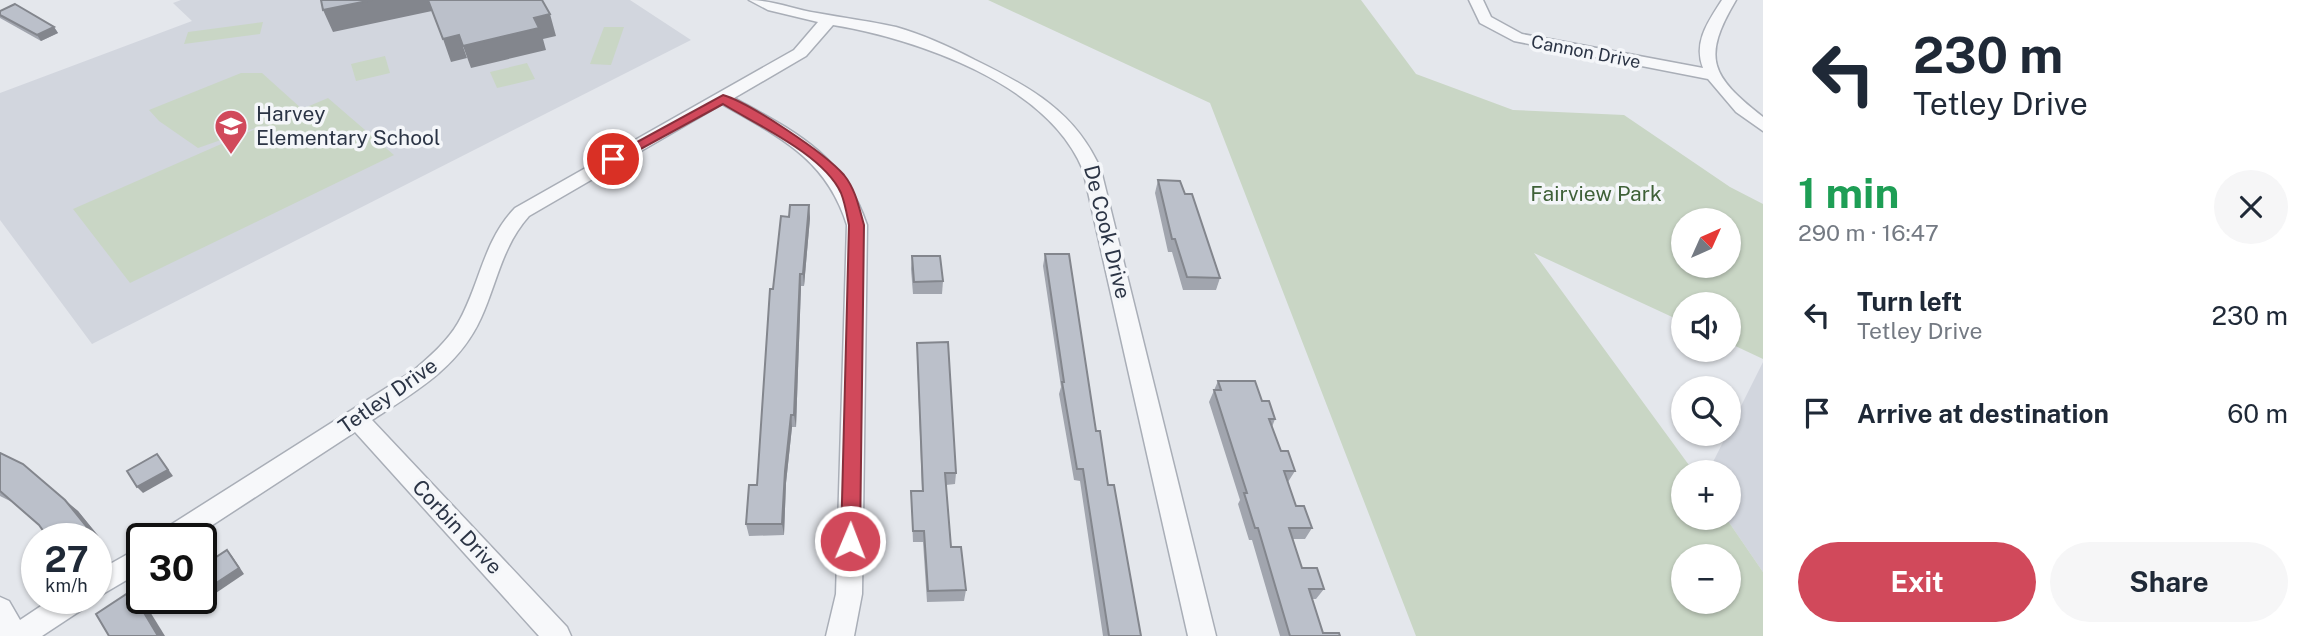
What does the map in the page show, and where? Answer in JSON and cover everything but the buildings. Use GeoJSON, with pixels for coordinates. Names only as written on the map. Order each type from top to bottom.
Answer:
{"type":"FeatureCollection","features":[{"type":"Feature","properties":{"kind":"street","name":"De Cook Drive"},"geometry":{"type":"LineString","coordinates":[[756,0],[792,14],[894,32],[942,49],[1034,97],[1059,116],[1080,141],[1093,170],[1202,636]]}},
{"type":"Feature","properties":{"kind":"street","name":"Cannon Drive"},"geometry":{"type":"LineString","coordinates":[[1476,0],[1480,15],[1492,26],[1519,38],[1713,75]]}},
{"type":"Feature","properties":{"kind":"street"},"geometry":{"type":"LineString","coordinates":[[1729,0],[1707,40],[1706,54],[1713,75],[1763,126]]}},
{"type":"Feature","properties":{"kind":"street","name":"Tetley Drive"},"geometry":{"type":"LineString","coordinates":[[195,523],[421,377],[462,335],[503,237],[515,219],[569,183],[800,53],[827,22]]}},
{"type":"Feature","properties":{"kind":"street"},"geometry":{"type":"LineString","coordinates":[[723,98],[811,152],[839,179],[853,209],[857,225],[849,593],[840,636]]}},
{"type":"Feature","properties":{"kind":"street","name":"Corbin Drive"},"geometry":{"type":"LineString","coordinates":[[357,419],[557,636]]}},
{"type":"Feature","properties":{"kind":"street"},"geometry":{"type":"LineString","coordinates":[[0,610],[17,636],[52,614]]}},
{"type":"Feature","properties":{"kind":"shaded area","name":"Harvey Elementary School"},"geometry":{"type":"Polygon","coordinates":[[[181,0],[630,0],[691,40],[92,344],[0,220],[0,93],[192,21],[173,3],[181,0]]]}},
{"type":"Feature","properties":{"kind":"shaded area"},"geometry":{"type":"Polygon","coordinates":[[[1763,362],[1763,572],[1734,530],[1741,530],[1741,460],[1714,460],[1721,446],[1741,446],[1741,406],[1763,362]]]}},
{"type":"Feature","properties":{"kind":"green space","name":"Fairview Park"},"geometry":{"type":"Polygon","coordinates":[[[988,0],[1361,0],[1416,74],[1513,110],[1624,115],[1730,187],[1763,204],[1763,359],[1741,349],[1741,292],[1671,292],[1671,316],[1534,253],[1671,441],[1671,446],[1675,446],[1685,460],[1671,460],[1671,530],[1734,530],[1763,572],[1763,636],[1416,636],[1210,103],[988,0]]]}},
{"type":"Feature","properties":{"kind":"green space"},"geometry":{"type":"Polygon","coordinates":[[[263,22],[260,34],[184,44],[188,32],[263,22]]]}},
{"type":"Feature","properties":{"kind":"green space"},"geometry":{"type":"Polygon","coordinates":[[[604,27],[624,27],[611,65],[590,64],[604,27]]]}},
{"type":"Feature","properties":{"kind":"green space"},"geometry":{"type":"Polygon","coordinates":[[[385,56],[390,73],[356,81],[351,64],[385,56]]]}},
{"type":"Feature","properties":{"kind":"green space"},"geometry":{"type":"Polygon","coordinates":[[[527,63],[535,79],[497,88],[490,72],[527,63]]]}},
{"type":"Feature","properties":{"kind":"green space"},"geometry":{"type":"Polygon","coordinates":[[[241,73],[262,73],[302,109],[328,98],[394,155],[130,283],[73,209],[267,124],[198,148],[159,121],[149,110],[241,73]]]}},
{"type":"Feature","properties":{"kind":"place","name":"Harvey Elementary School"},"geometry":{"type":"Point","coordinates":[231,156]}},
{"type":"Feature","properties":{"kind":"route"},"geometry":{"type":"LineString","coordinates":[[613,159],[723,98],[811,152],[839,179],[848,193],[857,225],[850,541]]}}]}
